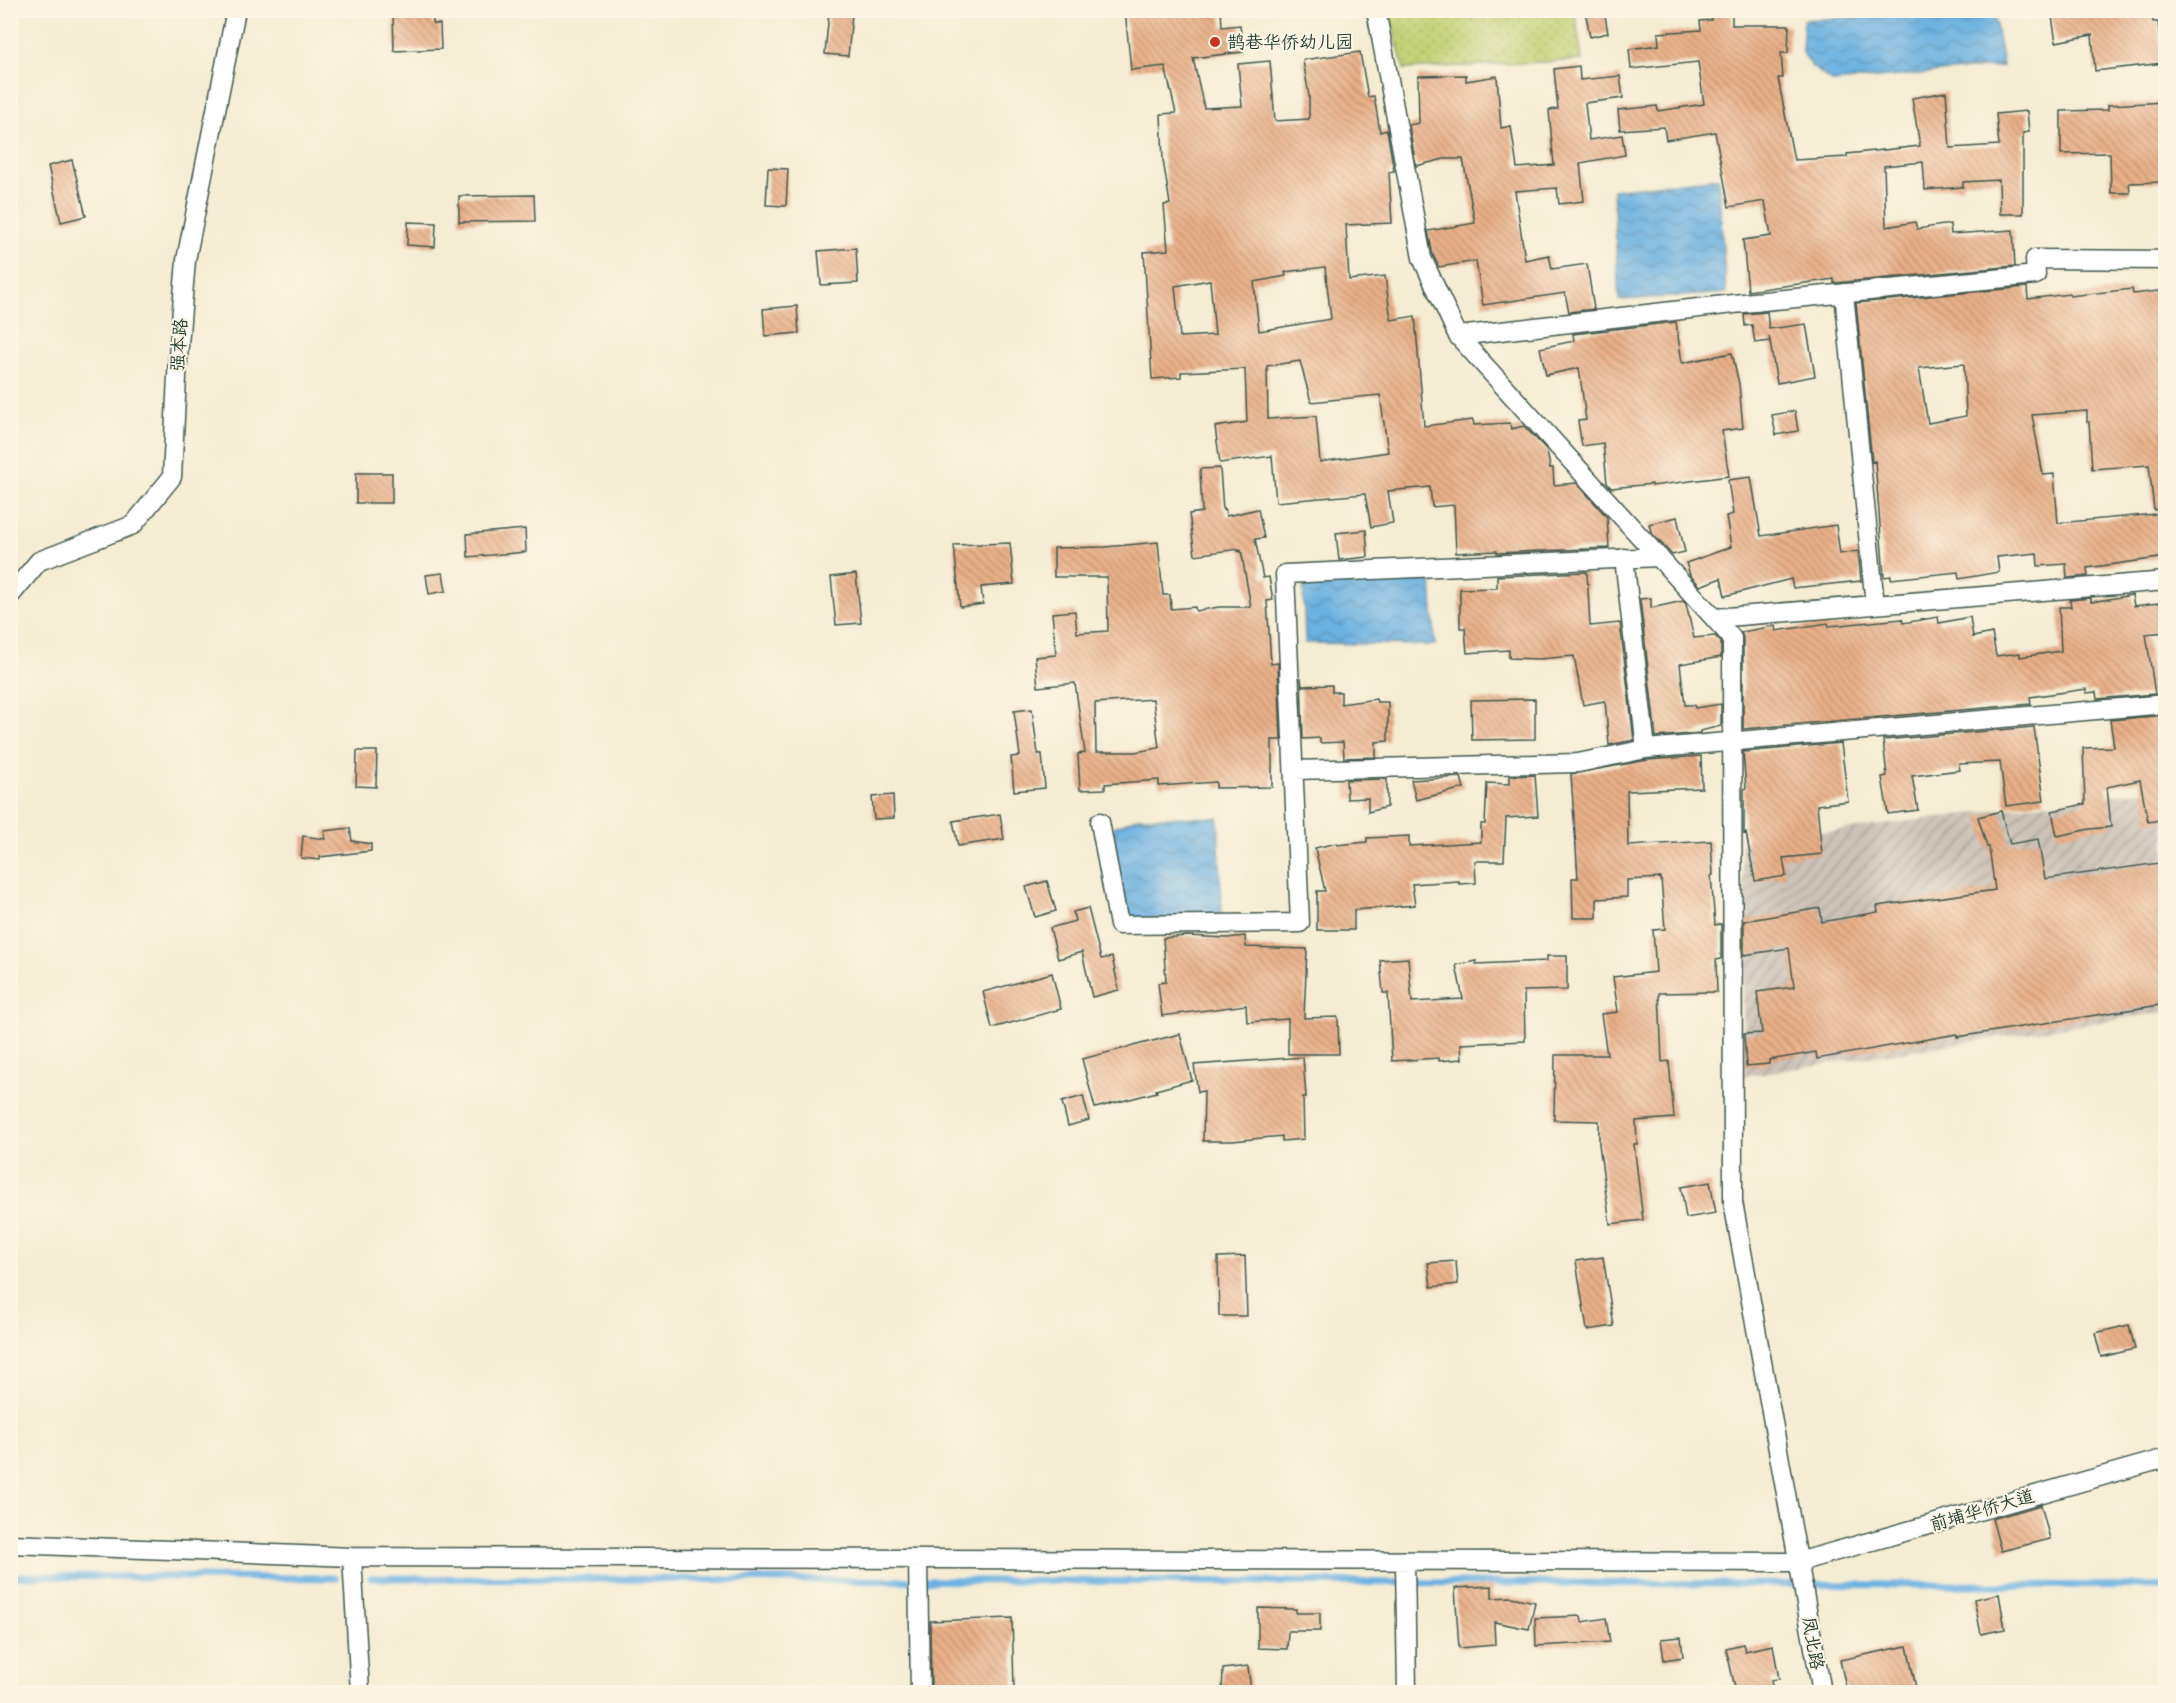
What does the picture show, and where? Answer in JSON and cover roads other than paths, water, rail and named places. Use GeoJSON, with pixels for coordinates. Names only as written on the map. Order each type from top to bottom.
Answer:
{"type":"FeatureCollection","features":[{"type":"Feature","properties":{"kind":"street","name":"强本路"},"geometry":{"type":"LineString","coordinates":[[10,596],[39,561],[133,525],[172,477],[186,260],[236,10]]}},
{"type":"Feature","properties":{"kind":"street","name":"凤北路"},"geometry":{"type":"LineString","coordinates":[[1376,10],[1422,258],[1458,336],[1732,638],[1733,1202],[1821,1692]]}},
{"type":"Feature","properties":{"kind":"street"},"geometry":{"type":"LineString","coordinates":[[1458,336],[1733,304],[2036,275],[2036,259],[2166,260]]}},
{"type":"Feature","properties":{"kind":"street"},"geometry":{"type":"LineString","coordinates":[[1844,293],[1875,605]]}},
{"type":"Feature","properties":{"kind":"street"},"geometry":{"type":"LineString","coordinates":[[1100,822],[1119,925],[1300,923],[1286,574],[1659,557]]}},
{"type":"Feature","properties":{"kind":"street"},"geometry":{"type":"LineString","coordinates":[[1624,558],[1646,749]]}},
{"type":"Feature","properties":{"kind":"street"},"geometry":{"type":"LineString","coordinates":[[1715,618],[2166,581]]}},
{"type":"Feature","properties":{"kind":"street"},"geometry":{"type":"LineString","coordinates":[[1294,770],[1578,763],[1646,749],[2166,704]]}},
{"type":"Feature","properties":{"kind":"street","name":"前埔华侨大道"},"geometry":{"type":"LineString","coordinates":[[10,1544],[352,1557],[919,1573],[1801,1577],[2166,1458]]}},
{"type":"Feature","properties":{"kind":"street"},"geometry":{"type":"LineString","coordinates":[[352,1557],[360,1692]]}},
{"type":"Feature","properties":{"kind":"street"},"geometry":{"type":"LineString","coordinates":[[919,1573],[920,1692]]}},
{"type":"Feature","properties":{"kind":"street"},"geometry":{"type":"LineString","coordinates":[[1405,1575],[1407,1692]]}},
{"type":"Feature","properties":{"kind":"water"},"geometry":{"type":"Polygon","coordinates":[[[1926,11],[1989,11],[1995,18],[2003,66],[1833,82],[1812,67],[1802,51],[1804,20],[1904,15],[1926,11]]]}},
{"type":"Feature","properties":{"kind":"water"},"geometry":{"type":"Polygon","coordinates":[[[1718,178],[1726,293],[1619,300],[1613,190],[1718,178]]]}},
{"type":"Feature","properties":{"kind":"water"},"geometry":{"type":"Polygon","coordinates":[[[1431,579],[1435,645],[1305,643],[1303,582],[1431,579]]]}},
{"type":"Feature","properties":{"kind":"water"},"geometry":{"type":"Polygon","coordinates":[[[1139,817],[1218,818],[1222,921],[1137,918],[1125,913],[1114,866],[1114,827],[1139,817]]]}},
{"type":"Feature","properties":{"kind":"waterway"},"geometry":{"type":"LineString","coordinates":[[10,1576],[335,1578]]}},
{"type":"Feature","properties":{"kind":"waterway"},"geometry":{"type":"LineString","coordinates":[[371,1578],[2166,1586]]}},
{"type":"Feature","properties":{"kind":"place","name":"鹊巷华侨幼儿园"},"geometry":{"type":"Point","coordinates":[1215,42]}}]}
